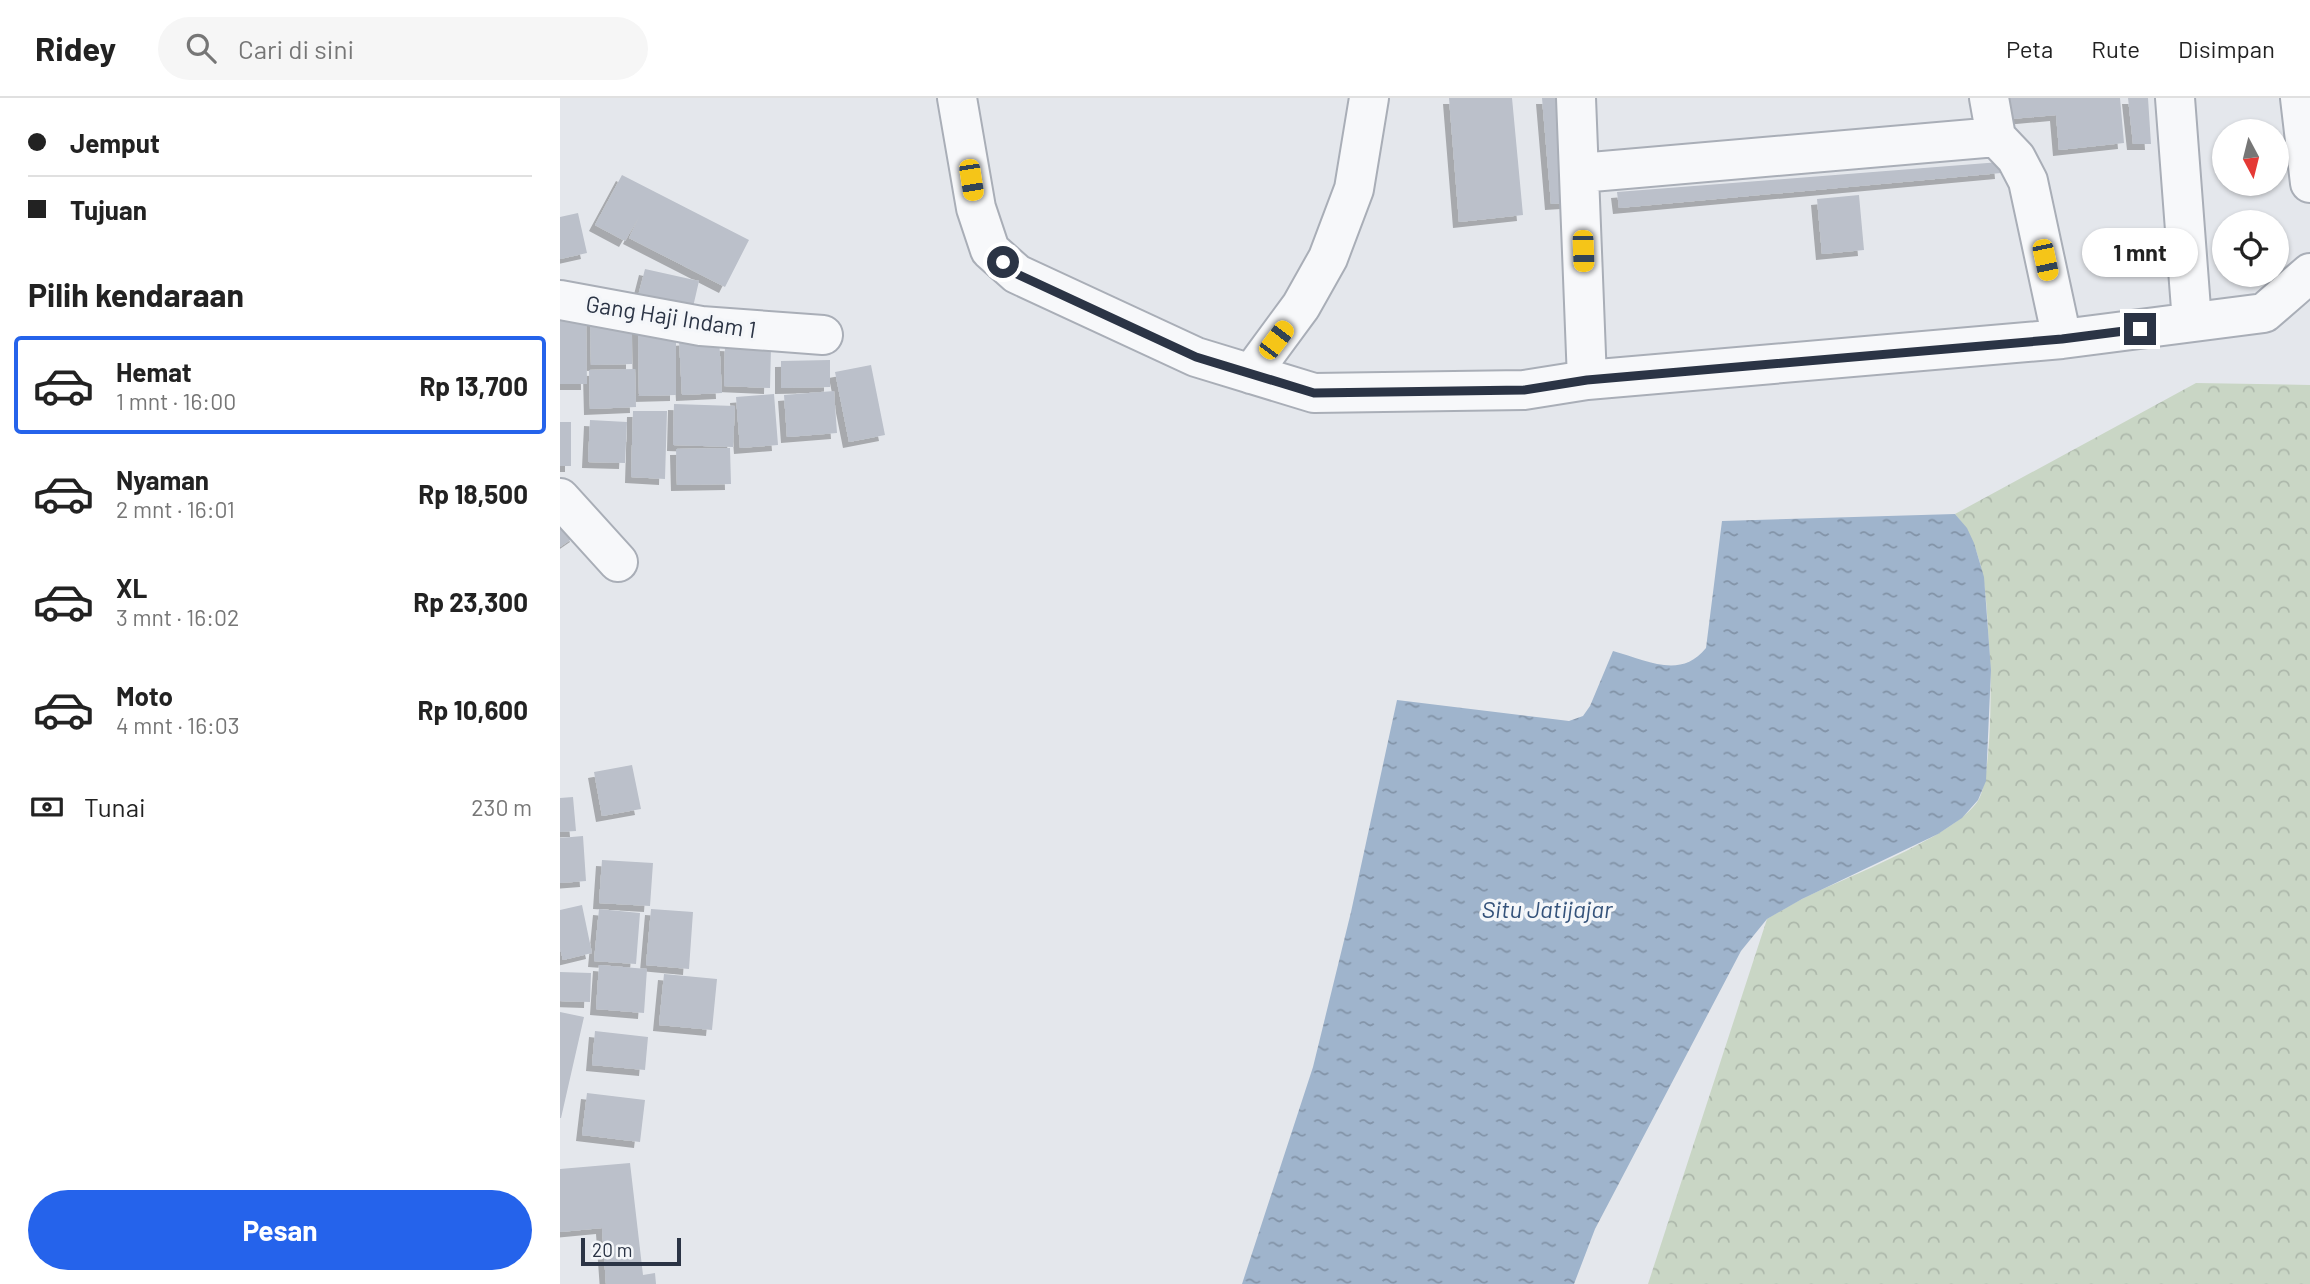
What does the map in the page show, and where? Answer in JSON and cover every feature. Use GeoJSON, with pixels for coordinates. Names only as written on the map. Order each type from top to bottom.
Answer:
{"type":"FeatureCollection","features":[{"type":"Feature","properties":{"kind":"street"},"geometry":{"type":"LineString","coordinates":[[957,98],[976,208],[990,250],[1017,274],[1196,357],[1314,393],[1524,390],[1587,380],[2062,339],[2264,313],[2310,273]]}},
{"type":"Feature","properties":{"kind":"street"},"geometry":{"type":"LineString","coordinates":[[1251,374],[1301,306],[1328,258],[1354,189],[1369,98]]}},
{"type":"Feature","properties":{"kind":"street"},"geometry":{"type":"LineString","coordinates":[[1576,98],[1587,380]]}},
{"type":"Feature","properties":{"kind":"street"},"geometry":{"type":"LineString","coordinates":[[1989,98],[1996,137],[2016,158],[2028,181],[2062,339]]}},
{"type":"Feature","properties":{"kind":"street"},"geometry":{"type":"LineString","coordinates":[[2175,98],[2192,322]]}},
{"type":"Feature","properties":{"kind":"street"},"geometry":{"type":"LineString","coordinates":[[2300,98],[2310,183]]}},
{"type":"Feature","properties":{"kind":"street"},"geometry":{"type":"LineString","coordinates":[[1580,173],[1996,137]]}},
{"type":"Feature","properties":{"kind":"street","name":"Gang Haji Indam 1"},"geometry":{"type":"LineString","coordinates":[[560,300],[701,326],[823,335]]}},
{"type":"Feature","properties":{"kind":"street"},"geometry":{"type":"LineString","coordinates":[[560,498],[618,562]]}},
{"type":"Feature","properties":{"kind":"green space"},"geometry":{"type":"Polygon","coordinates":[[[2196,383],[2310,385],[2310,1284],[1648,1284],[1767,919],[1804,898],[1925,841],[1967,813],[1979,799],[1986,769],[1990,724],[1991,679],[1987,610],[1979,560],[1966,528],[1955,514],[2196,383]]]}},
{"type":"Feature","properties":{"kind":"water","name":"Situ Jatijajar"},"geometry":{"type":"Polygon","coordinates":[[[1955,514],[1967,528],[1974,543],[1984,577],[1991,670],[1986,781],[1978,800],[1962,818],[1938,834],[1802,899],[1767,919],[1741,951],[1595,1229],[1574,1284],[1242,1284],[1313,1067],[1351,912],[1397,700],[1569,721],[1583,716],[1590,706],[1613,651],[1662,665],[1674,665],[1696,658],[1706,648],[1722,521],[1955,514]]]}},
{"type":"Feature","properties":{"kind":"building"},"geometry":{"type":"Polygon","coordinates":[[[1449,98],[1512,98],[1523,215],[1459,222],[1449,98]]]}},
{"type":"Feature","properties":{"kind":"building"},"geometry":{"type":"Polygon","coordinates":[[[1542,98],[1558,98],[1567,203],[1551,204],[1542,98]]]}},
{"type":"Feature","properties":{"kind":"building"},"geometry":{"type":"Polygon","coordinates":[[[1999,98],[2120,98],[2124,143],[2059,150],[2056,115],[2001,120],[1999,98]]]}},
{"type":"Feature","properties":{"kind":"building"},"geometry":{"type":"Polygon","coordinates":[[[2128,98],[2148,98],[2151,144],[2133,144],[2128,98]]]}},
{"type":"Feature","properties":{"kind":"building"},"geometry":{"type":"Polygon","coordinates":[[[2000,162],[2001,173],[1619,208],[1617,192],[2000,162]]]}},
{"type":"Feature","properties":{"kind":"building"},"geometry":{"type":"Polygon","coordinates":[[[622,175],[749,240],[725,287],[629,238],[639,217],[625,241],[595,225],[622,175]]]}},
{"type":"Feature","properties":{"kind":"building"},"geometry":{"type":"Polygon","coordinates":[[[1859,195],[1864,250],[1822,254],[1817,199],[1859,195]]]}},
{"type":"Feature","properties":{"kind":"building"},"geometry":{"type":"Polygon","coordinates":[[[578,213],[587,253],[560,259],[560,217],[578,213]]]}},
{"type":"Feature","properties":{"kind":"building"},"geometry":{"type":"Polygon","coordinates":[[[645,269],[699,281],[690,320],[635,308],[645,269]]]}},
{"type":"Feature","properties":{"kind":"building"},"geometry":{"type":"Polygon","coordinates":[[[632,317],[632,364],[591,365],[590,318],[632,317]]]}},
{"type":"Feature","properties":{"kind":"building"},"geometry":{"type":"Polygon","coordinates":[[[560,318],[586,318],[587,384],[560,384],[560,318]]]}},
{"type":"Feature","properties":{"kind":"building"},"geometry":{"type":"Polygon","coordinates":[[[638,327],[676,327],[676,395],[639,396],[638,327]]]}},
{"type":"Feature","properties":{"kind":"building"},"geometry":{"type":"Polygon","coordinates":[[[719,337],[722,393],[682,395],[679,340],[719,337]]]}},
{"type":"Feature","properties":{"kind":"building"},"geometry":{"type":"Polygon","coordinates":[[[725,345],[771,347],[770,388],[724,386],[725,345]]]}},
{"type":"Feature","properties":{"kind":"building"},"geometry":{"type":"Polygon","coordinates":[[[830,360],[830,387],[781,388],[781,361],[830,360]]]}},
{"type":"Feature","properties":{"kind":"building"},"geometry":{"type":"Polygon","coordinates":[[[871,365],[885,435],[849,442],[835,372],[871,365]]]}},
{"type":"Feature","properties":{"kind":"building"},"geometry":{"type":"Polygon","coordinates":[[[635,369],[636,407],[590,409],[589,370],[635,369]]]}},
{"type":"Feature","properties":{"kind":"building"},"geometry":{"type":"Polygon","coordinates":[[[834,391],[837,433],[787,437],[784,395],[834,391]]]}},
{"type":"Feature","properties":{"kind":"building"},"geometry":{"type":"Polygon","coordinates":[[[774,394],[778,445],[740,448],[736,397],[774,394]]]}},
{"type":"Feature","properties":{"kind":"building"},"geometry":{"type":"Polygon","coordinates":[[[674,404],[735,406],[733,447],[673,445],[674,404]]]}},
{"type":"Feature","properties":{"kind":"building"},"geometry":{"type":"Polygon","coordinates":[[[633,411],[667,411],[665,479],[631,477],[633,411]]]}},
{"type":"Feature","properties":{"kind":"building"},"geometry":{"type":"Polygon","coordinates":[[[590,420],[627,422],[625,463],[588,462],[590,420]]]}},
{"type":"Feature","properties":{"kind":"building"},"geometry":{"type":"Polygon","coordinates":[[[560,422],[571,422],[571,466],[560,466],[560,422]]]}},
{"type":"Feature","properties":{"kind":"building"},"geometry":{"type":"Polygon","coordinates":[[[730,448],[731,484],[677,485],[676,449],[730,448]]]}},
{"type":"Feature","properties":{"kind":"building"},"geometry":{"type":"Polygon","coordinates":[[[560,510],[576,536],[560,547],[560,510]]]}},
{"type":"Feature","properties":{"kind":"building"},"geometry":{"type":"Polygon","coordinates":[[[632,765],[641,809],[602,816],[594,772],[632,765]]]}},
{"type":"Feature","properties":{"kind":"building"},"geometry":{"type":"Polygon","coordinates":[[[573,797],[576,831],[560,832],[560,798],[573,797]]]}},
{"type":"Feature","properties":{"kind":"building"},"geometry":{"type":"Polygon","coordinates":[[[583,836],[586,881],[560,883],[560,838],[583,836]]]}},
{"type":"Feature","properties":{"kind":"building"},"geometry":{"type":"Polygon","coordinates":[[[602,860],[653,863],[650,906],[599,903],[602,860]]]}},
{"type":"Feature","properties":{"kind":"building"},"geometry":{"type":"Polygon","coordinates":[[[582,905],[592,953],[563,960],[560,948],[560,910],[582,905]]]}},
{"type":"Feature","properties":{"kind":"building"},"geometry":{"type":"Polygon","coordinates":[[[599,909],[640,913],[636,964],[594,961],[599,909]]]}},
{"type":"Feature","properties":{"kind":"building"},"geometry":{"type":"Polygon","coordinates":[[[651,909],[693,912],[689,969],[646,965],[651,909]]]}},
{"type":"Feature","properties":{"kind":"building"},"geometry":{"type":"Polygon","coordinates":[[[599,965],[647,969],[644,1013],[596,1009],[599,965]]]}},
{"type":"Feature","properties":{"kind":"building"},"geometry":{"type":"Polygon","coordinates":[[[560,972],[591,973],[590,1002],[560,1001],[560,972]]]}},
{"type":"Feature","properties":{"kind":"building"},"geometry":{"type":"Polygon","coordinates":[[[664,974],[717,979],[712,1030],[659,1025],[664,974]]]}},
{"type":"Feature","properties":{"kind":"building"},"geometry":{"type":"Polygon","coordinates":[[[560,1012],[584,1017],[561,1118],[560,1118],[560,1012]]]}},
{"type":"Feature","properties":{"kind":"building"},"geometry":{"type":"Polygon","coordinates":[[[595,1031],[648,1037],[645,1070],[592,1065],[595,1031]]]}},
{"type":"Feature","properties":{"kind":"building"},"geometry":{"type":"Polygon","coordinates":[[[587,1093],[645,1100],[640,1142],[582,1135],[587,1093]]]}},
{"type":"Feature","properties":{"kind":"building"},"geometry":{"type":"Polygon","coordinates":[[[630,1163],[643,1275],[655,1273],[656,1284],[606,1284],[602,1228],[560,1232],[560,1169],[630,1163]]]}},
{"type":"Feature","properties":{"kind":"route"},"geometry":{"type":"LineString","coordinates":[[1003,262],[1017,274],[1196,357],[1314,393],[1524,390],[1587,380],[2062,339],[2140,329]]}}]}
